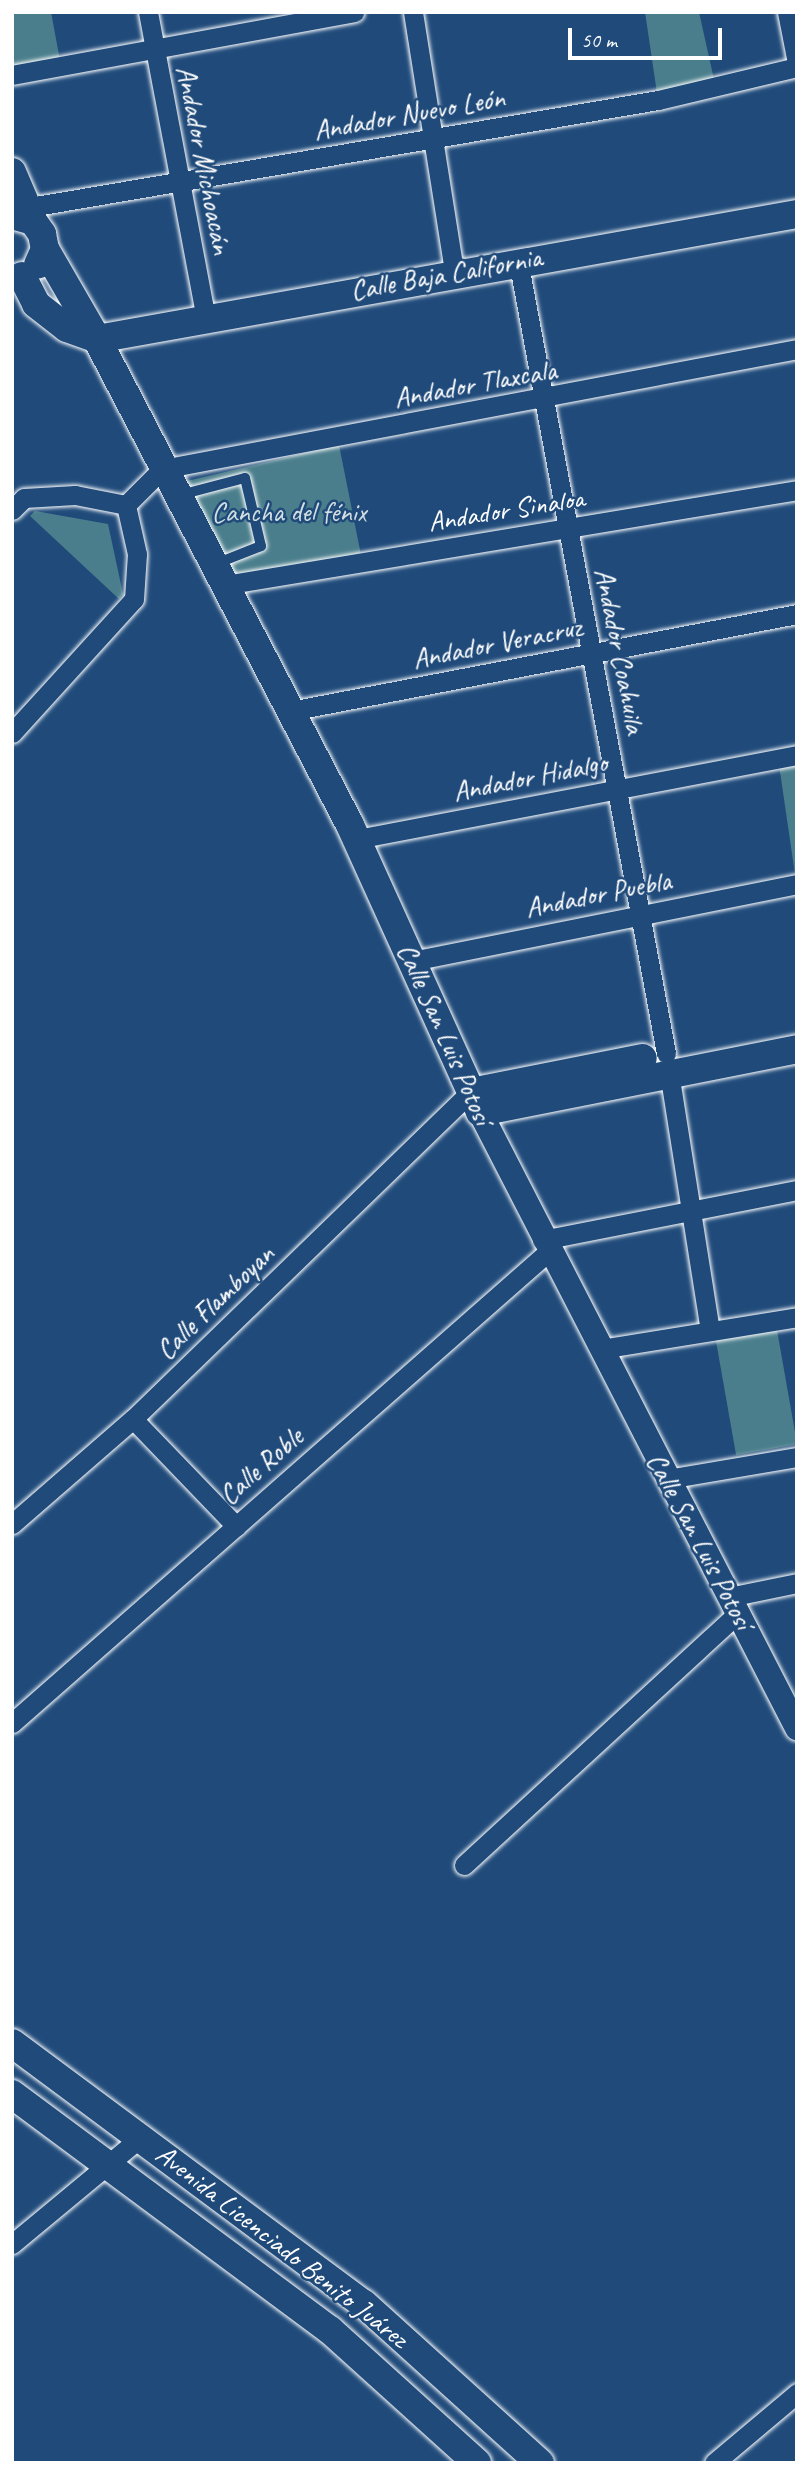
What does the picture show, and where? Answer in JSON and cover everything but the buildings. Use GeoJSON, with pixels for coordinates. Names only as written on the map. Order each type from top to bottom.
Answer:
{"type":"FeatureCollection","features":[{"type":"Feature","properties":{"kind":"main road","name":"Calle San Luis Potosí"},"geometry":{"type":"LineString","coordinates":[[12,172],[25,214],[42,234],[45,249],[97,339],[176,496],[357,839],[412,961],[468,1106]]}},
{"type":"Feature","properties":{"kind":"main road","name":"Calle Baja California"},"geometry":{"type":"LineString","coordinates":[[97,339],[519,260],[797,214]]}},
{"type":"Feature","properties":{"kind":"main road"},"geometry":{"type":"LineString","coordinates":[[45,249],[41,261],[15,278],[36,304],[67,328],[97,339]]}},
{"type":"Feature","properties":{"kind":"main road"},"geometry":{"type":"LineString","coordinates":[[468,1106],[667,1063],[797,1029]]}},
{"type":"Feature","properties":{"kind":"main road"},"geometry":{"type":"LineString","coordinates":[[667,1063],[797,1049]]}},
{"type":"Feature","properties":{"kind":"main road","name":"Avenida Licenciado Benito Juárez"},"geometry":{"type":"LineString","coordinates":[[12,2043],[365,2304],[540,2463]]}},
{"type":"Feature","properties":{"kind":"main road","name":"Avenida Licenciado Benito Juárez"},"geometry":{"type":"LineString","coordinates":[[12,2094],[330,2330],[477,2463]]}},
{"type":"Feature","properties":{"kind":"street","name":"Andador Michoacán"},"geometry":{"type":"LineString","coordinates":[[148,12],[177,184],[206,318]]}},
{"type":"Feature","properties":{"kind":"street"},"geometry":{"type":"LineString","coordinates":[[12,75],[354,12]]}},
{"type":"Feature","properties":{"kind":"street"},"geometry":{"type":"LineString","coordinates":[[413,12],[454,272]]}},
{"type":"Feature","properties":{"kind":"street"},"geometry":{"type":"LineString","coordinates":[[787,12],[797,65]]}},
{"type":"Feature","properties":{"kind":"street","name":"Andador Nuevo León"},"geometry":{"type":"LineString","coordinates":[[25,214],[177,184],[658,100],[797,65]]}},
{"type":"Feature","properties":{"kind":"street","name":"Andador Coahuila"},"geometry":{"type":"LineString","coordinates":[[519,260],[619,789],[710,1331]]}},
{"type":"Feature","properties":{"kind":"street","name":"Andador Tlaxcala"},"geometry":{"type":"LineString","coordinates":[[162,469],[545,400],[797,349]]}},
{"type":"Feature","properties":{"kind":"street"},"geometry":{"type":"LineString","coordinates":[[126,505],[162,469]]}},
{"type":"Feature","properties":{"kind":"street","name":"Andador Sinaloa"},"geometry":{"type":"LineString","coordinates":[[219,575],[568,527],[797,490]]}},
{"type":"Feature","properties":{"kind":"street"},"geometry":{"type":"LineString","coordinates":[[12,510],[24,498],[75,495],[126,505]]}},
{"type":"Feature","properties":{"kind":"street"},"geometry":{"type":"LineString","coordinates":[[12,733],[134,599],[137,554],[126,505]]}},
{"type":"Feature","properties":{"kind":"street","name":"Andador Veracruz"},"geometry":{"type":"LineString","coordinates":[[290,711],[797,614]]}},
{"type":"Feature","properties":{"kind":"street","name":"Andador Hidalgo"},"geometry":{"type":"LineString","coordinates":[[357,839],[797,755]]}},
{"type":"Feature","properties":{"kind":"street","name":"Andador Puebla"},"geometry":{"type":"LineString","coordinates":[[412,961],[641,913],[797,884]]}},
{"type":"Feature","properties":{"kind":"street","name":"Calle San Luis Potosí"},"geometry":{"type":"LineString","coordinates":[[468,1106],[795,1718]]}},
{"type":"Feature","properties":{"kind":"street","name":"Calle Flamboyan"},"geometry":{"type":"LineString","coordinates":[[12,1524],[133,1419],[468,1106]]}},
{"type":"Feature","properties":{"kind":"street"},"geometry":{"type":"LineString","coordinates":[[545,1246],[690,1211],[797,1190]]}},
{"type":"Feature","properties":{"kind":"street","name":"Calle Roble"},"geometry":{"type":"LineString","coordinates":[[12,1723],[236,1526],[545,1246]]}},
{"type":"Feature","properties":{"kind":"street"},"geometry":{"type":"LineString","coordinates":[[600,1349],[797,1317]]}},
{"type":"Feature","properties":{"kind":"street"},"geometry":{"type":"LineString","coordinates":[[133,1419],[236,1526]]}},
{"type":"Feature","properties":{"kind":"street"},"geometry":{"type":"LineString","coordinates":[[667,1479],[797,1457]]}},
{"type":"Feature","properties":{"kind":"street"},"geometry":{"type":"LineString","coordinates":[[464,1865],[734,1605],[797,1583]]}},
{"type":"Feature","properties":{"kind":"street"},"geometry":{"type":"LineString","coordinates":[[12,2244],[110,2166],[141,2137]]}},
{"type":"Feature","properties":{"kind":"street"},"geometry":{"type":"LineString","coordinates":[[714,2463],[797,2393]]}},
{"type":"Feature","properties":{"kind":"lane"},"geometry":{"type":"LineString","coordinates":[[176,496],[245,478],[261,546],[219,575]]}},
{"type":"Feature","properties":{"kind":"green space"},"geometry":{"type":"Polygon","coordinates":[[[12,12],[51,12],[61,66],[12,75],[12,12]]]}},
{"type":"Feature","properties":{"kind":"green space"},"geometry":{"type":"Polygon","coordinates":[[[645,12],[699,12],[715,84],[658,100],[645,12]]]}},
{"type":"Feature","properties":{"kind":"green space","name":"Cancha del fénix"},"geometry":{"type":"Polygon","coordinates":[[[339,445],[361,555],[229,578],[187,481],[339,445]]]}},
{"type":"Feature","properties":{"kind":"green space"},"geometry":{"type":"Polygon","coordinates":[[[35,511],[108,524],[123,594],[119,599],[30,516],[35,511]]]}},
{"type":"Feature","properties":{"kind":"green space"},"geometry":{"type":"Polygon","coordinates":[[[797,754],[797,881],[796,881],[778,758],[797,754]]]}},
{"type":"Feature","properties":{"kind":"green space"},"geometry":{"type":"Polygon","coordinates":[[[777,1330],[797,1444],[736,1455],[716,1341],[777,1330]]]}}]}
